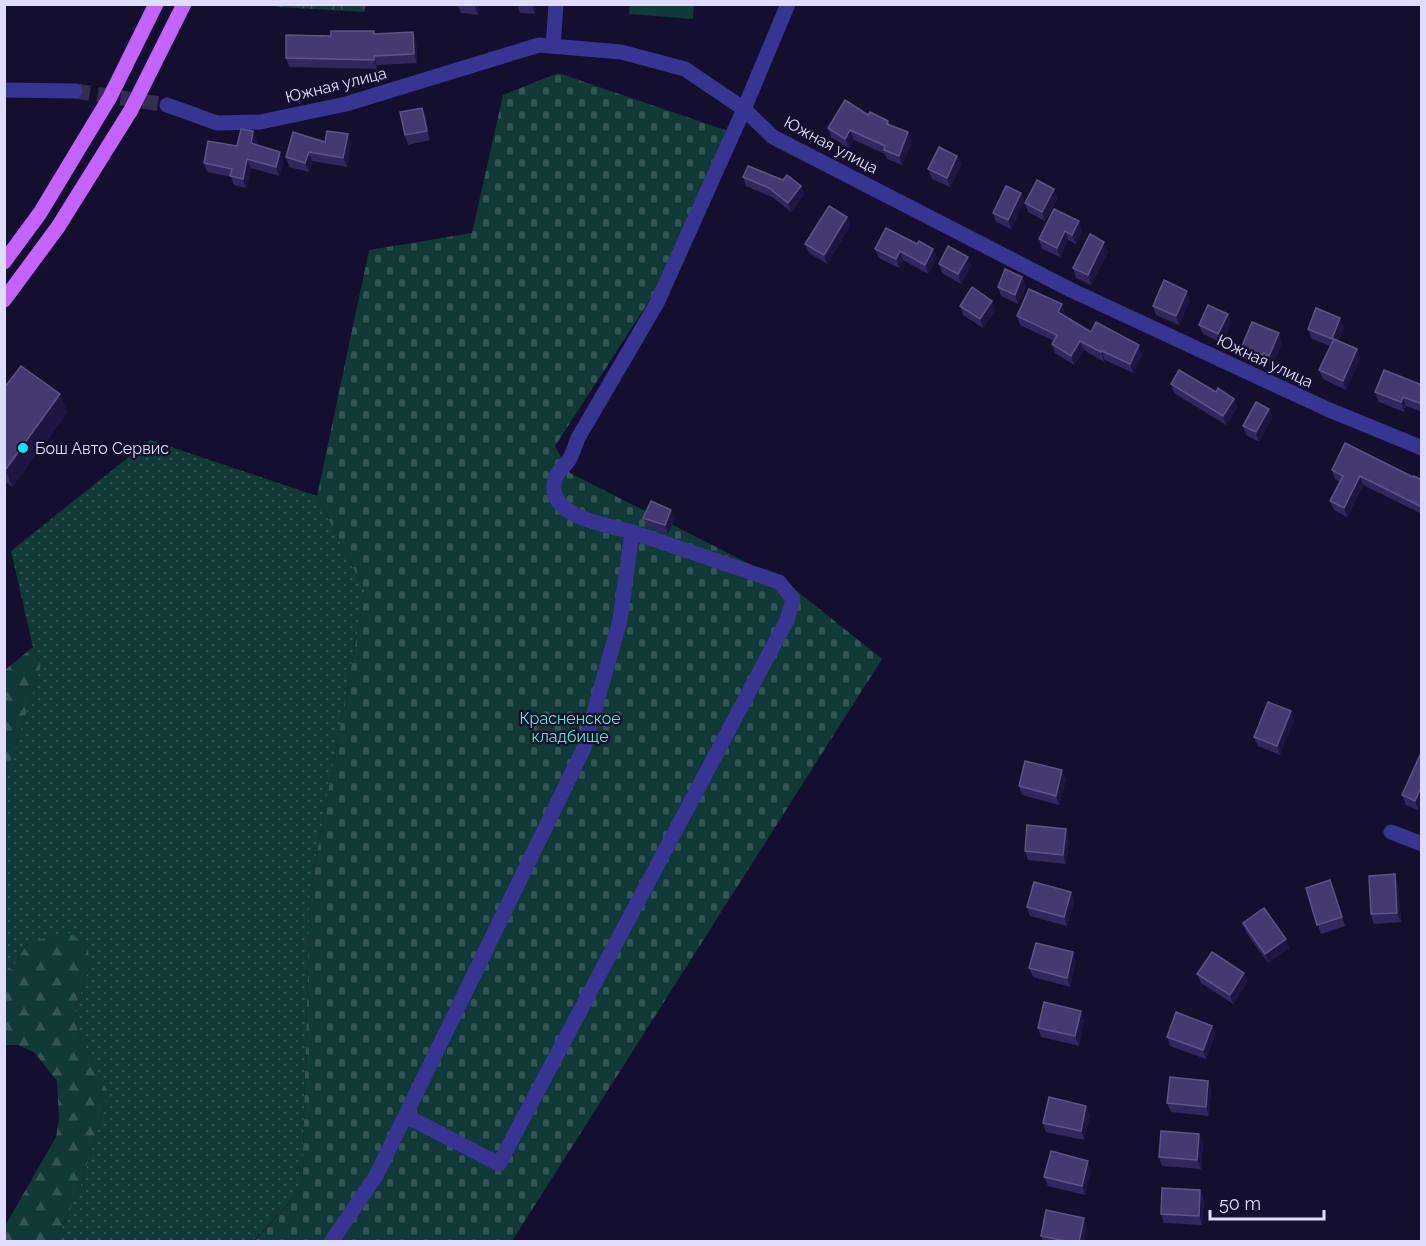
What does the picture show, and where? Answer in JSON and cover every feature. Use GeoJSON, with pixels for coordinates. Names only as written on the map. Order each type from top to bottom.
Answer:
{"type":"FeatureCollection","features":[{"type":"Feature","properties":{"kind":"main road"},"geometry":{"type":"LineString","coordinates":[[4,262],[40,213],[110,97],[156,4]]}},
{"type":"Feature","properties":{"kind":"main road"},"geometry":{"type":"LineString","coordinates":[[4,300],[58,227],[131,110],[184,4]]}},
{"type":"Feature","properties":{"kind":"street"},"geometry":{"type":"LineString","coordinates":[[554,46],[556,4]]}},
{"type":"Feature","properties":{"kind":"street"},"geometry":{"type":"LineString","coordinates":[[406,1116],[500,1164],[787,620],[793,599],[779,582],[570,513],[560,505],[555,494],[555,479],[569,459],[578,438],[657,303],[744,109],[788,4]]}},
{"type":"Feature","properties":{"kind":"street","name":"Южная улица"},"geometry":{"type":"LineString","coordinates":[[167,105],[217,123],[260,122],[346,104],[540,45],[621,52],[685,69],[744,109],[773,136],[1071,290],[1327,409],[1422,448]]}},
{"type":"Feature","properties":{"kind":"street"},"geometry":{"type":"LineString","coordinates":[[4,90],[75,91]]}},
{"type":"Feature","properties":{"kind":"street"},"geometry":{"type":"LineString","coordinates":[[331,1242],[376,1176],[584,748],[620,620],[632,532]]}},
{"type":"Feature","properties":{"kind":"street"},"geometry":{"type":"LineString","coordinates":[[1391,832],[1422,844]]}},
{"type":"Feature","properties":{"kind":"green space"},"geometry":{"type":"Polygon","coordinates":[[[278,4],[366,5],[365,12],[277,7],[278,4]]]}},
{"type":"Feature","properties":{"kind":"green space"},"geometry":{"type":"Polygon","coordinates":[[[630,5],[694,5],[693,19],[629,14],[630,5]]]}},
{"type":"Feature","properties":{"kind":"green space","name":"Красненское кладбище"},"geometry":{"type":"Polygon","coordinates":[[[558,73],[728,131],[657,289],[555,446],[570,473],[787,583],[882,659],[512,1241],[253,1242],[302,1189],[310,890],[365,591],[317,496],[369,250],[472,233],[503,95],[558,73]]]}},
{"type":"Feature","properties":{"kind":"green space"},"geometry":{"type":"Polygon","coordinates":[[[150,440],[317,496],[365,591],[310,890],[302,1189],[253,1241],[56,1241],[82,1182],[108,1092],[78,1033],[75,1008],[91,964],[28,943],[5,978],[5,780],[41,666],[33,647],[11,551],[150,440]]]}},
{"type":"Feature","properties":{"kind":"green space"},"geometry":{"type":"Polygon","coordinates":[[[33,647],[41,666],[5,780],[5,670],[33,647]]]}},
{"type":"Feature","properties":{"kind":"green space"},"geometry":{"type":"Polygon","coordinates":[[[67,932],[86,943],[91,964],[75,1008],[78,1033],[108,1092],[82,1182],[56,1241],[5,1241],[5,1226],[56,1137],[59,1119],[57,1081],[34,1052],[17,1045],[5,1045],[5,978],[28,943],[67,932]]]}},
{"type":"Feature","properties":{"kind":"building"},"geometry":{"type":"Polygon","coordinates":[[[331,31],[374,31],[374,34],[413,32],[414,54],[374,56],[374,60],[286,58],[286,35],[331,36],[331,31]]]}},
{"type":"Feature","properties":{"kind":"building"},"geometry":{"type":"Polygon","coordinates":[[[845,100],[868,115],[870,112],[888,121],[887,124],[908,132],[899,156],[884,150],[885,146],[850,130],[845,139],[828,128],[845,100]]]}},
{"type":"Feature","properties":{"kind":"building"},"geometry":{"type":"Polygon","coordinates":[[[422,108],[427,131],[405,135],[400,112],[422,108]]]}},
{"type":"Feature","properties":{"kind":"building"},"geometry":{"type":"Polygon","coordinates":[[[241,129],[253,131],[251,143],[280,152],[276,167],[247,159],[243,179],[230,176],[232,169],[204,163],[208,141],[237,146],[241,129]]]}},
{"type":"Feature","properties":{"kind":"building"},"geometry":{"type":"Polygon","coordinates":[[[327,131],[348,134],[343,158],[309,152],[305,163],[286,157],[293,132],[325,142],[327,131]]]}},
{"type":"Feature","properties":{"kind":"building"},"geometry":{"type":"Polygon","coordinates":[[[939,147],[957,156],[947,178],[928,169],[939,147]]]}},
{"type":"Feature","properties":{"kind":"building"},"geometry":{"type":"Polygon","coordinates":[[[748,166],[783,180],[787,175],[801,186],[788,203],[769,188],[743,177],[748,166]]]}},
{"type":"Feature","properties":{"kind":"building"},"geometry":{"type":"Polygon","coordinates":[[[1037,180],[1054,189],[1042,212],[1025,203],[1037,180]]]}},
{"type":"Feature","properties":{"kind":"building"},"geometry":{"type":"Polygon","coordinates":[[[1006,186],[1021,193],[1008,220],[993,213],[1006,186]]]}},
{"type":"Feature","properties":{"kind":"building"},"geometry":{"type":"Polygon","coordinates":[[[829,206],[847,217],[824,255],[805,244],[829,206]]]}},
{"type":"Feature","properties":{"kind":"building"},"geometry":{"type":"Polygon","coordinates":[[[1054,209],[1079,221],[1072,235],[1065,231],[1057,248],[1039,239],[1054,209]]]}},
{"type":"Feature","properties":{"kind":"building"},"geometry":{"type":"Polygon","coordinates":[[[886,228],[917,244],[919,241],[933,249],[925,265],[900,251],[896,259],[875,249],[886,228]]]}},
{"type":"Feature","properties":{"kind":"building"},"geometry":{"type":"Polygon","coordinates":[[[1090,234],[1104,242],[1088,275],[1073,268],[1090,234]]]}},
{"type":"Feature","properties":{"kind":"building"},"geometry":{"type":"Polygon","coordinates":[[[948,246],[968,257],[958,274],[939,264],[948,246]]]}},
{"type":"Feature","properties":{"kind":"building"},"geometry":{"type":"Polygon","coordinates":[[[1005,269],[1022,277],[1015,295],[998,287],[1005,269]]]}},
{"type":"Feature","properties":{"kind":"building"},"geometry":{"type":"Polygon","coordinates":[[[1164,280],[1187,291],[1176,316],[1153,306],[1164,280]]]}},
{"type":"Feature","properties":{"kind":"building"},"geometry":{"type":"Polygon","coordinates":[[[972,287],[992,301],[980,319],[960,306],[972,287]]]}},
{"type":"Feature","properties":{"kind":"building"},"geometry":{"type":"Polygon","coordinates":[[[1029,289],[1062,304],[1058,312],[1091,332],[1096,322],[1139,345],[1130,364],[1080,341],[1071,356],[1052,344],[1057,335],[1017,316],[1029,289]]]}},
{"type":"Feature","properties":{"kind":"building"},"geometry":{"type":"Polygon","coordinates":[[[1208,305],[1228,314],[1218,334],[1199,325],[1208,305]]]}},
{"type":"Feature","properties":{"kind":"building"},"geometry":{"type":"Polygon","coordinates":[[[1316,308],[1340,318],[1332,339],[1308,329],[1316,308]]]}},
{"type":"Feature","properties":{"kind":"building"},"geometry":{"type":"Polygon","coordinates":[[[1252,322],[1279,333],[1269,356],[1242,346],[1252,322]]]}},
{"type":"Feature","properties":{"kind":"building"},"geometry":{"type":"Polygon","coordinates":[[[1334,339],[1357,349],[1343,381],[1319,370],[1334,339]]]}},
{"type":"Feature","properties":{"kind":"building"},"geometry":{"type":"Polygon","coordinates":[[[21,366],[60,394],[6,469],[4,468],[4,388],[21,366]]]}},
{"type":"Feature","properties":{"kind":"building"},"geometry":{"type":"Polygon","coordinates":[[[1179,370],[1216,392],[1218,388],[1234,399],[1223,416],[1171,384],[1179,370]]]}},
{"type":"Feature","properties":{"kind":"building"},"geometry":{"type":"Polygon","coordinates":[[[1384,370],[1422,385],[1422,404],[1403,397],[1401,402],[1375,392],[1384,370]]]}},
{"type":"Feature","properties":{"kind":"building"},"geometry":{"type":"Polygon","coordinates":[[[1256,402],[1269,409],[1256,432],[1243,426],[1256,402]]]}},
{"type":"Feature","properties":{"kind":"building"},"geometry":{"type":"Polygon","coordinates":[[[1345,443],[1422,480],[1422,504],[1420,506],[1360,476],[1344,508],[1330,501],[1343,476],[1332,470],[1345,443]]]}},
{"type":"Feature","properties":{"kind":"building"},"geometry":{"type":"Polygon","coordinates":[[[651,501],[671,510],[665,525],[643,518],[651,501]]]}},
{"type":"Feature","properties":{"kind":"building"},"geometry":{"type":"Polygon","coordinates":[[[1268,702],[1291,711],[1277,746],[1254,737],[1268,702]]]}},
{"type":"Feature","properties":{"kind":"building"},"geometry":{"type":"Polygon","coordinates":[[[1420,755],[1422,756],[1422,785],[1415,801],[1402,795],[1420,755]]]}},
{"type":"Feature","properties":{"kind":"building"},"geometry":{"type":"Polygon","coordinates":[[[1025,761],[1062,770],[1056,796],[1019,786],[1025,761]]]}},
{"type":"Feature","properties":{"kind":"building"},"geometry":{"type":"Polygon","coordinates":[[[1027,825],[1066,829],[1063,855],[1025,851],[1027,825]]]}},
{"type":"Feature","properties":{"kind":"building"},"geometry":{"type":"Polygon","coordinates":[[[1395,874],[1397,913],[1371,914],[1369,876],[1395,874]]]}},
{"type":"Feature","properties":{"kind":"building"},"geometry":{"type":"Polygon","coordinates":[[[1330,880],[1342,917],[1317,925],[1306,888],[1330,880]]]}},
{"type":"Feature","properties":{"kind":"building"},"geometry":{"type":"Polygon","coordinates":[[[1034,882],[1071,892],[1064,917],[1027,907],[1034,882]]]}},
{"type":"Feature","properties":{"kind":"building"},"geometry":{"type":"Polygon","coordinates":[[[1264,908],[1286,939],[1265,954],[1243,923],[1264,908]]]}},
{"type":"Feature","properties":{"kind":"building"},"geometry":{"type":"Polygon","coordinates":[[[1036,943],[1073,952],[1067,978],[1029,968],[1036,943]]]}},
{"type":"Feature","properties":{"kind":"building"},"geometry":{"type":"Polygon","coordinates":[[[1212,952],[1244,973],[1230,995],[1197,974],[1212,952]]]}},
{"type":"Feature","properties":{"kind":"building"},"geometry":{"type":"Polygon","coordinates":[[[1044,1002],[1081,1011],[1075,1036],[1038,1028],[1044,1002]]]}},
{"type":"Feature","properties":{"kind":"building"},"geometry":{"type":"Polygon","coordinates":[[[1176,1012],[1212,1026],[1203,1050],[1167,1037],[1176,1012]]]}},
{"type":"Feature","properties":{"kind":"building"},"geometry":{"type":"Polygon","coordinates":[[[1170,1077],[1208,1081],[1206,1107],[1167,1103],[1170,1077]]]}},
{"type":"Feature","properties":{"kind":"building"},"geometry":{"type":"Polygon","coordinates":[[[1049,1097],[1086,1106],[1081,1131],[1043,1123],[1049,1097]]]}},
{"type":"Feature","properties":{"kind":"building"},"geometry":{"type":"Polygon","coordinates":[[[1161,1131],[1199,1134],[1197,1160],[1159,1157],[1161,1131]]]}},
{"type":"Feature","properties":{"kind":"building"},"geometry":{"type":"Polygon","coordinates":[[[1051,1151],[1088,1161],[1082,1186],[1044,1177],[1051,1151]]]}},
{"type":"Feature","properties":{"kind":"building"},"geometry":{"type":"Polygon","coordinates":[[[1162,1188],[1200,1190],[1199,1216],[1161,1214],[1162,1188]]]}},
{"type":"Feature","properties":{"kind":"building"},"geometry":{"type":"Polygon","coordinates":[[[1046,1210],[1084,1218],[1079,1242],[1041,1236],[1046,1210]]]}},
{"type":"Feature","properties":{"kind":"tunnel"},"geometry":{"type":"LineString","coordinates":[[75,91],[167,105]]}},
{"type":"Feature","properties":{"kind":"place","name":"Бош Авто Сервис"},"geometry":{"type":"Point","coordinates":[23,448]}}]}
